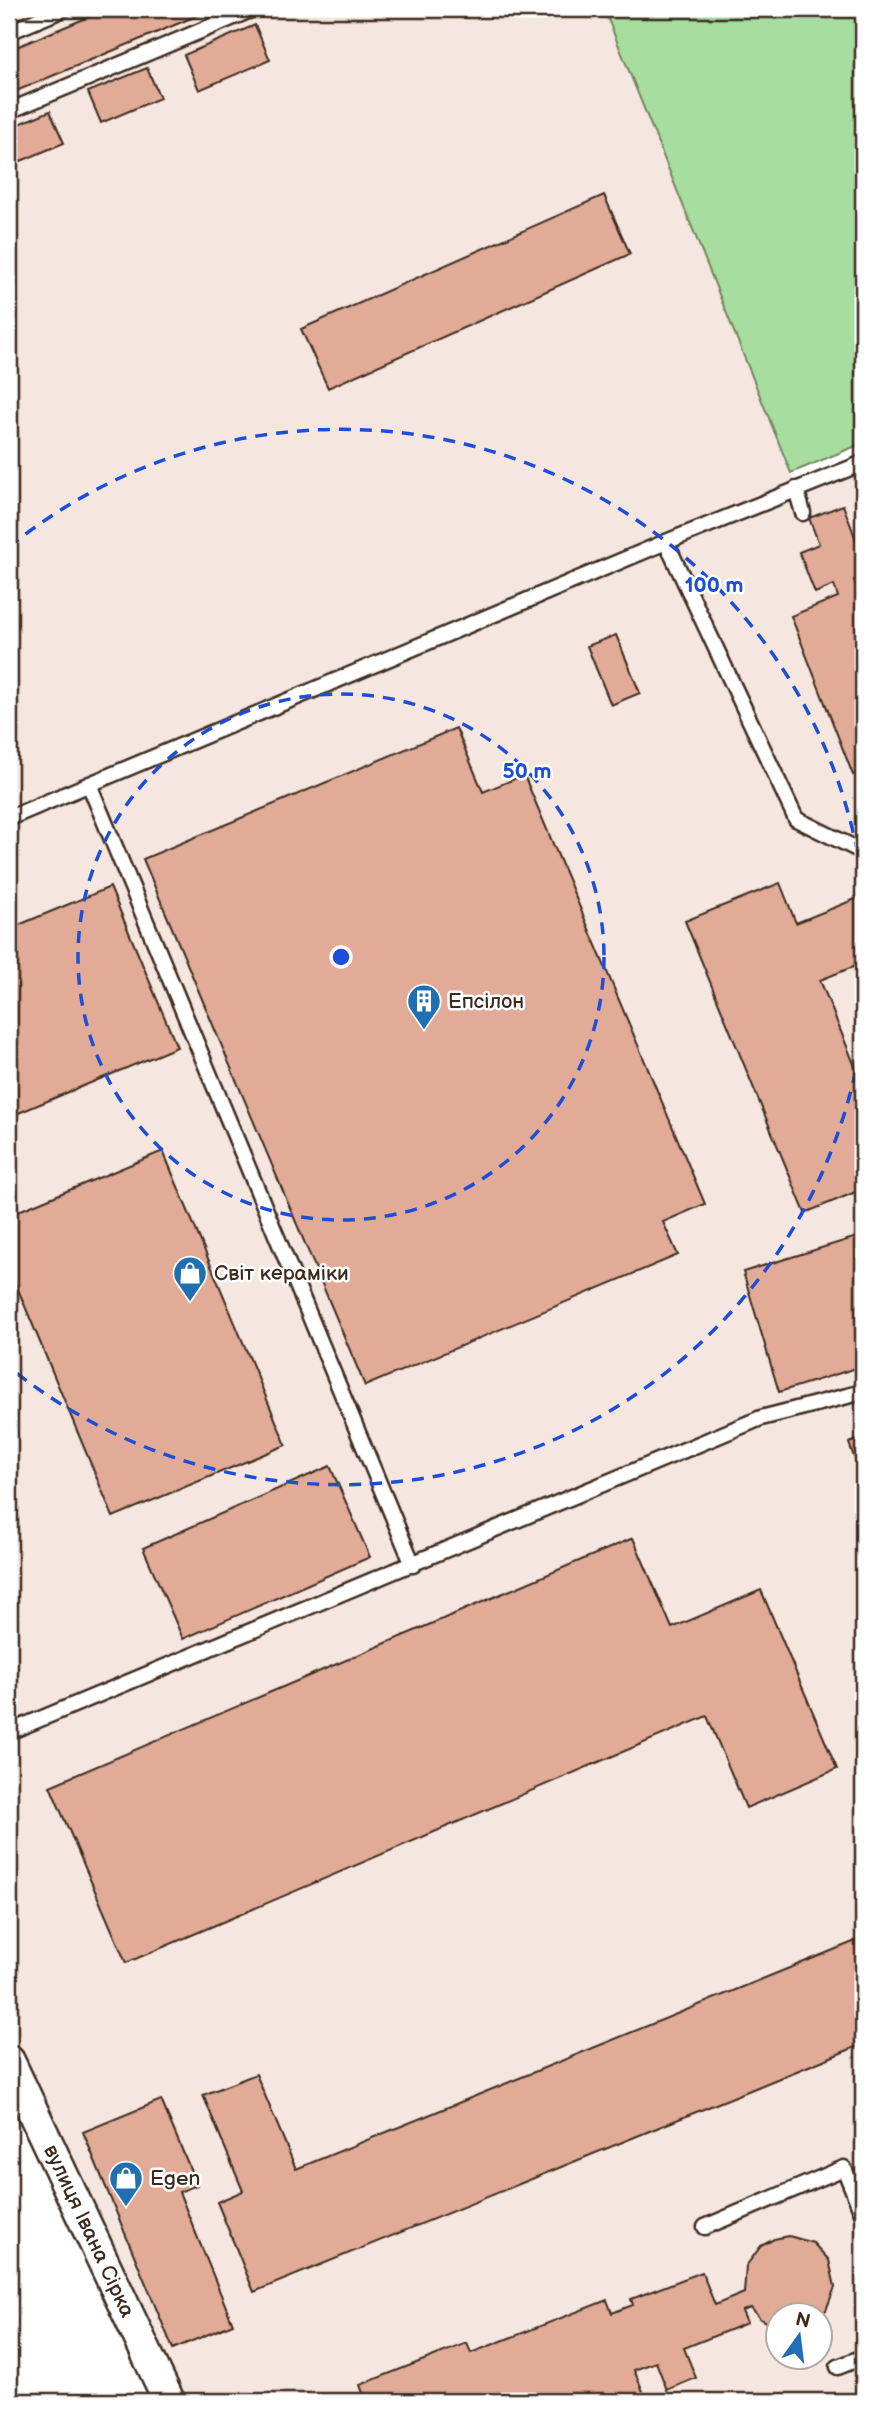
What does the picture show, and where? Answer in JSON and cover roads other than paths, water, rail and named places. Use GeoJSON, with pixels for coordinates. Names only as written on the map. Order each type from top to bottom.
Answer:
{"type":"FeatureCollection","features":[{"type":"Feature","properties":{"kind":"street","name":"вулиця Івана Сірка"},"geometry":{"type":"LineString","coordinates":[[9,2061],[169,2401]]}},
{"type":"Feature","properties":{"kind":"lane"},"geometry":{"type":"LineString","coordinates":[[9,32],[64,9]]}},
{"type":"Feature","properties":{"kind":"lane"},"geometry":{"type":"LineString","coordinates":[[9,111],[253,9]]}},
{"type":"Feature","properties":{"kind":"lane"},"geometry":{"type":"LineString","coordinates":[[9,818],[666,542],[863,463]]}},
{"type":"Feature","properties":{"kind":"lane"},"geometry":{"type":"LineString","coordinates":[[796,489],[803,513]]}},
{"type":"Feature","properties":{"kind":"lane"},"geometry":{"type":"LineString","coordinates":[[666,542],[796,818],[863,852]]}},
{"type":"Feature","properties":{"kind":"lane"},"geometry":{"type":"LineString","coordinates":[[89,784],[413,1565]]}},
{"type":"Feature","properties":{"kind":"lane"},"geometry":{"type":"LineString","coordinates":[[9,1732],[761,1418],[863,1392]]}},
{"type":"Feature","properties":{"kind":"lane"},"geometry":{"type":"LineString","coordinates":[[705,2227],[844,2168],[863,2215]]}},
{"type":"Feature","properties":{"kind":"lane"},"geometry":{"type":"LineString","coordinates":[[838,2367],[863,2357]]}},
{"type":"Feature","properties":{"kind":"place","name":"Епсілон"},"geometry":{"type":"Point","coordinates":[424,1031]}},
{"type":"Feature","properties":{"kind":"place","name":"Світ кераміки"},"geometry":{"type":"Point","coordinates":[190,1303]}},
{"type":"Feature","properties":{"kind":"place","name":"Egen"},"geometry":{"type":"Point","coordinates":[126,2208]}}]}
